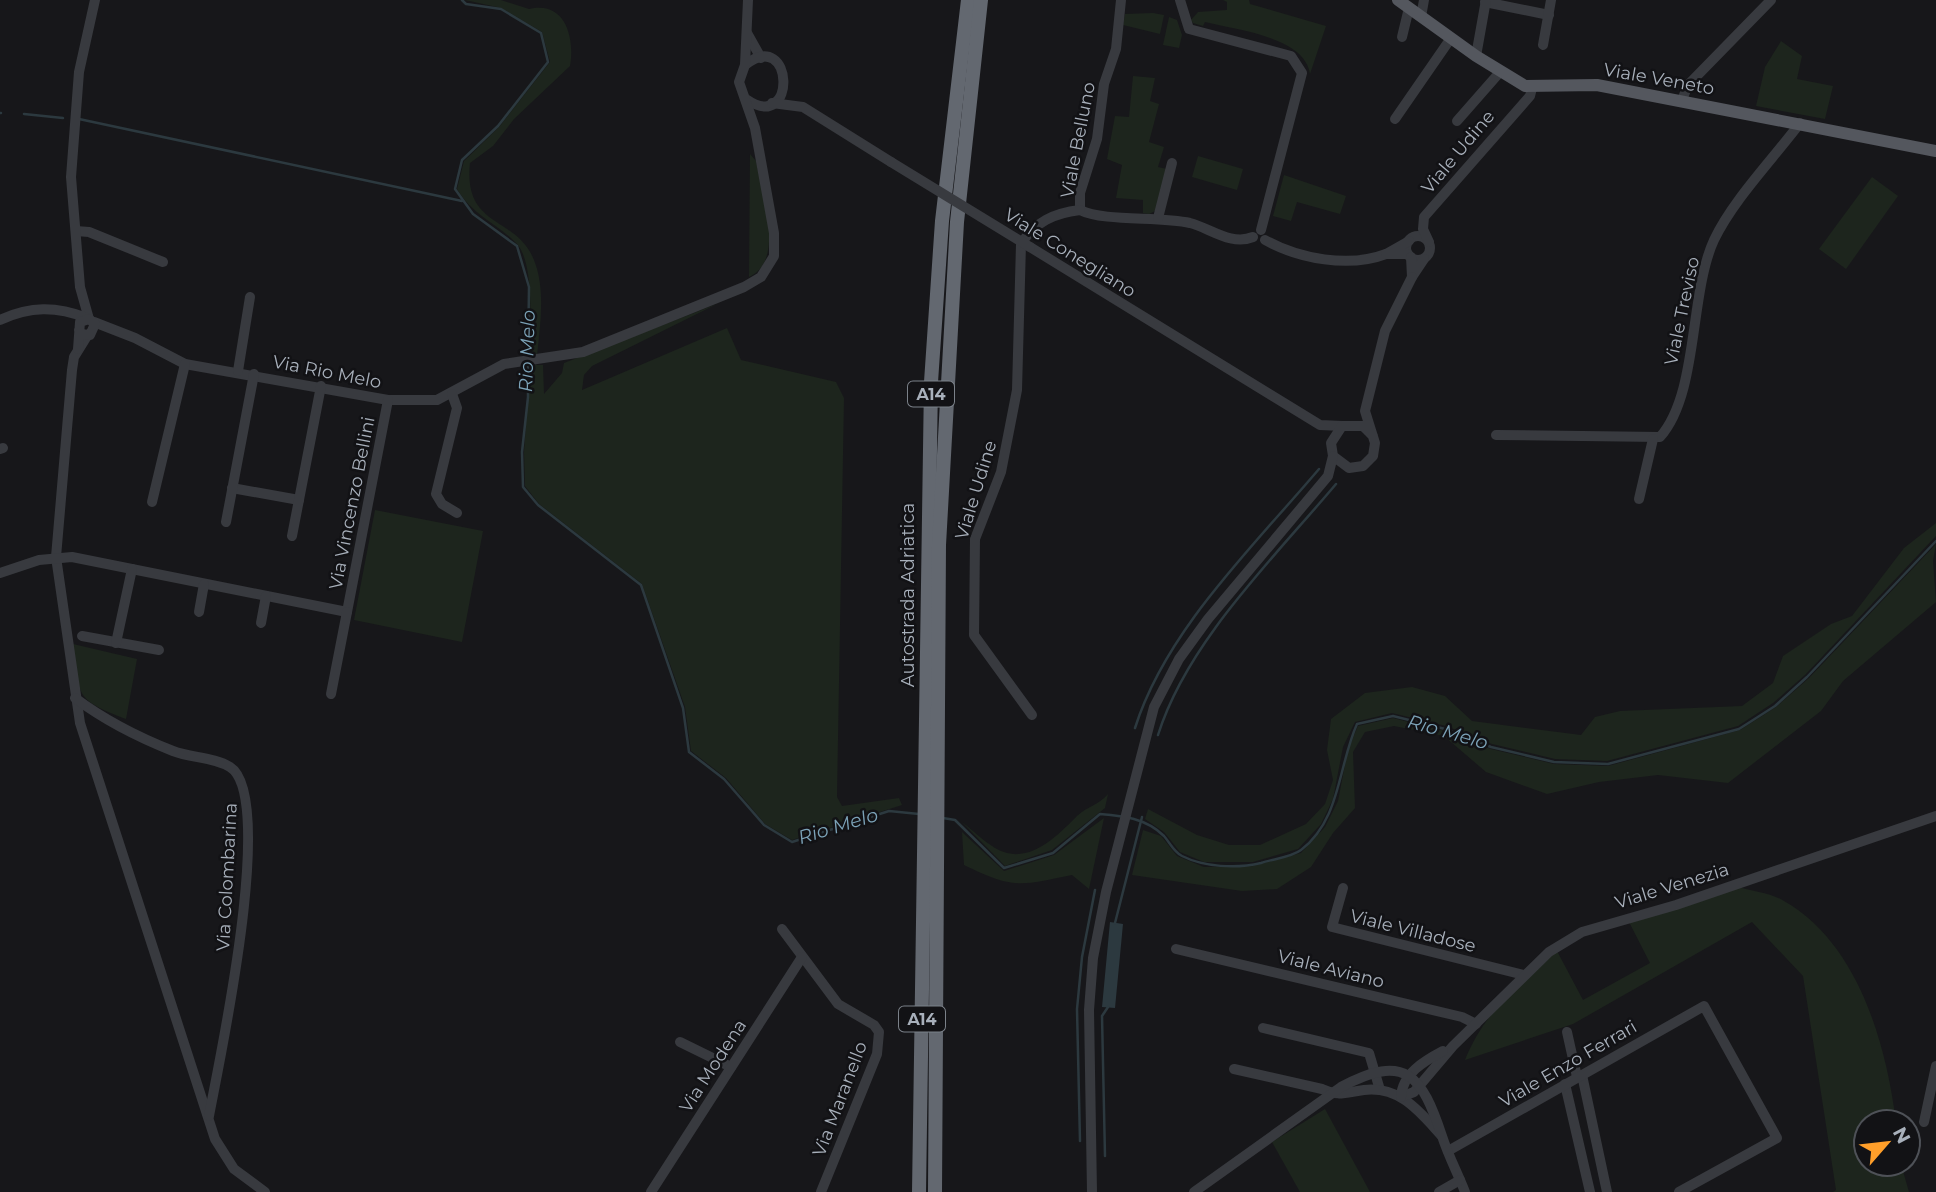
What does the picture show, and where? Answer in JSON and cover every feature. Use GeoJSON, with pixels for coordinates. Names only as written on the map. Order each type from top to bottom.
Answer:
{"type":"FeatureCollection","features":[{"type":"Feature","properties":{"kind":"highway","name":"Autostrada Adriatica"},"geometry":{"type":"LineString","coordinates":[[919,1192],[931,382],[942,221],[968,0]]}},
{"type":"Feature","properties":{"kind":"highway","name":"Autostrada Adriatica"},"geometry":{"type":"LineString","coordinates":[[936,1192],[939,545],[957,222],[981,0]]}},
{"type":"Feature","properties":{"kind":"main road","name":"Viale Veneto"},"geometry":{"type":"LineString","coordinates":[[1398,0],[1500,72],[1532,88],[1597,85],[1936,151]]}},
{"type":"Feature","properties":{"kind":"street"},"geometry":{"type":"LineString","coordinates":[[84,332],[95,329],[80,287],[71,177],[79,72],[95,0]]}},
{"type":"Feature","properties":{"kind":"street"},"geometry":{"type":"LineString","coordinates":[[748,0],[745,65],[739,82],[755,128]]}},
{"type":"Feature","properties":{"kind":"street","name":"Viale Belluno"},"geometry":{"type":"LineString","coordinates":[[1121,0],[1116,49],[1104,85],[1097,139],[1080,193],[1080,211],[1191,224],[1232,239],[1259,236]]}},
{"type":"Feature","properties":{"kind":"street"},"geometry":{"type":"LineString","coordinates":[[1180,0],[1189,29],[1291,56],[1301,67],[1299,85],[1259,236],[1285,249],[1340,261],[1354,262],[1386,254],[1424,258]]}},
{"type":"Feature","properties":{"kind":"street"},"geometry":{"type":"LineString","coordinates":[[1421,17],[1424,0]]}},
{"type":"Feature","properties":{"kind":"street"},"geometry":{"type":"LineString","coordinates":[[1543,44],[1551,0]]}},
{"type":"Feature","properties":{"kind":"street"},"geometry":{"type":"LineString","coordinates":[[1682,100],[1688,85],[1771,0]]}},
{"type":"Feature","properties":{"kind":"street"},"geometry":{"type":"LineString","coordinates":[[1476,56],[1485,1],[1549,15]]}},
{"type":"Feature","properties":{"kind":"street"},"geometry":{"type":"LineString","coordinates":[[1402,37],[1409,8]]}},
{"type":"Feature","properties":{"kind":"street"},"geometry":{"type":"LineString","coordinates":[[747,33],[761,58],[778,64],[786,81],[782,94],[767,104],[755,128]]}},
{"type":"Feature","properties":{"kind":"street"},"geometry":{"type":"LineString","coordinates":[[1395,119],[1451,38]]}},
{"type":"Feature","properties":{"kind":"street"},"geometry":{"type":"LineString","coordinates":[[745,65],[761,58]]}},
{"type":"Feature","properties":{"kind":"street"},"geometry":{"type":"LineString","coordinates":[[1457,121],[1500,72]]}},
{"type":"Feature","properties":{"kind":"street","name":"Viale Conegliano"},"geometry":{"type":"LineString","coordinates":[[786,81],[791,94],[803,107],[891,162],[1320,425],[1346,425]]}},
{"type":"Feature","properties":{"kind":"street","name":"Viale Udine"},"geometry":{"type":"LineString","coordinates":[[1365,411],[1385,331],[1412,277],[1429,253],[1429,242],[1423,229],[1424,217],[1530,96],[1532,88]]}},
{"type":"Feature","properties":{"kind":"street"},"geometry":{"type":"LineString","coordinates":[[747,99],[767,104]]}},
{"type":"Feature","properties":{"kind":"street","name":"Viale Conegliano"},"geometry":{"type":"LineString","coordinates":[[767,104],[803,107]]}},
{"type":"Feature","properties":{"kind":"street","name":"Viale Treviso"},"geometry":{"type":"LineString","coordinates":[[1639,499],[1653,439],[1664,431],[1681,391],[1714,241],[1800,123]]}},
{"type":"Feature","properties":{"kind":"street","name":"Via Rio Melo"},"geometry":{"type":"LineString","coordinates":[[62,309],[118,331],[186,364],[238,371],[388,400],[422,402],[452,394],[484,373],[524,361],[583,352],[744,287],[761,277],[774,256],[774,233],[755,128]]}},
{"type":"Feature","properties":{"kind":"street"},"geometry":{"type":"LineString","coordinates":[[1157,218],[1172,163]]}},
{"type":"Feature","properties":{"kind":"street","name":"Viale Udine"},"geometry":{"type":"LineString","coordinates":[[1032,715],[974,635],[974,546],[1001,472],[1016,400],[1021,244],[1031,229],[1040,223],[1067,212],[1080,211]]}},
{"type":"Feature","properties":{"kind":"street"},"geometry":{"type":"LineString","coordinates":[[76,231],[89,232],[163,262]]}},
{"type":"Feature","properties":{"kind":"street"},"geometry":{"type":"LineString","coordinates":[[1386,254],[1420,236],[1429,242]]}},
{"type":"Feature","properties":{"kind":"street"},"geometry":{"type":"LineString","coordinates":[[1409,240],[1412,277]]}},
{"type":"Feature","properties":{"kind":"street"},"geometry":{"type":"LineString","coordinates":[[238,371],[250,297]]}},
{"type":"Feature","properties":{"kind":"street"},"geometry":{"type":"LineString","coordinates":[[0,320],[20,311],[62,309],[84,332],[118,331]]}},
{"type":"Feature","properties":{"kind":"street"},"geometry":{"type":"LineString","coordinates":[[90,320],[78,349],[70,386],[56,558],[75,698],[208,1120],[223,1156],[234,1169],[265,1192]]}},
{"type":"Feature","properties":{"kind":"street"},"geometry":{"type":"LineString","coordinates":[[152,502],[186,364]]}},
{"type":"Feature","properties":{"kind":"street"},"geometry":{"type":"LineString","coordinates":[[226,522],[254,374]]}},
{"type":"Feature","properties":{"kind":"street"},"geometry":{"type":"LineString","coordinates":[[292,536],[321,386]]}},
{"type":"Feature","properties":{"kind":"street"},"geometry":{"type":"LineString","coordinates":[[452,394],[457,408],[436,494],[442,504],[457,513]]}},
{"type":"Feature","properties":{"kind":"street","name":"Via Vincenzo Bellini"},"geometry":{"type":"LineString","coordinates":[[331,694],[388,400]]}},
{"type":"Feature","properties":{"kind":"street"},"geometry":{"type":"LineString","coordinates":[[1092,1192],[1089,1010],[1093,958],[1106,892],[1154,707],[1179,659],[1208,619],[1328,476],[1363,466],[1373,456],[1373,436],[1365,411],[1333,436],[1328,476]]}},
{"type":"Feature","properties":{"kind":"street"},"geometry":{"type":"LineString","coordinates":[[1320,425],[1332,453],[1349,468]]}},
{"type":"Feature","properties":{"kind":"street"},"geometry":{"type":"LineString","coordinates":[[1346,425],[1363,426],[1373,436]]}},
{"type":"Feature","properties":{"kind":"street"},"geometry":{"type":"LineString","coordinates":[[1496,435],[1653,439]]}},
{"type":"Feature","properties":{"kind":"street"},"geometry":{"type":"LineString","coordinates":[[232,488],[299,500]]}},
{"type":"Feature","properties":{"kind":"street","name":"Via Vincenzo Bellini"},"geometry":{"type":"LineString","coordinates":[[0,573],[56,558],[72,557],[347,612]]}},
{"type":"Feature","properties":{"kind":"street"},"geometry":{"type":"LineString","coordinates":[[116,643],[132,569]]}},
{"type":"Feature","properties":{"kind":"street"},"geometry":{"type":"LineString","coordinates":[[198,612],[204,584]]}},
{"type":"Feature","properties":{"kind":"street"},"geometry":{"type":"LineString","coordinates":[[261,623],[266,596]]}},
{"type":"Feature","properties":{"kind":"street"},"geometry":{"type":"LineString","coordinates":[[82,636],[159,650]]}},
{"type":"Feature","properties":{"kind":"street","name":"Via Colombarina"},"geometry":{"type":"LineString","coordinates":[[75,698],[91,710],[172,751],[229,766],[243,782],[248,809],[239,957],[208,1120]]}},
{"type":"Feature","properties":{"kind":"street","name":"Viale Venezia"},"geometry":{"type":"LineString","coordinates":[[1333,1095],[1380,1090],[1401,1097],[1414,1092],[1453,1046],[1549,951],[1583,932],[1676,905],[1936,816]]}},
{"type":"Feature","properties":{"kind":"street","name":"Viale Villadose"},"geometry":{"type":"LineString","coordinates":[[1343,888],[1332,927],[1524,975]]}},
{"type":"Feature","properties":{"kind":"street","name":"Via Maranello"},"geometry":{"type":"LineString","coordinates":[[782,929],[838,1004],[874,1025],[880,1044],[821,1192]]}},
{"type":"Feature","properties":{"kind":"street","name":"Viale Aviano"},"geometry":{"type":"LineString","coordinates":[[1176,949],[1462,1017],[1476,1024]]}},
{"type":"Feature","properties":{"kind":"street","name":"Via Modena"},"geometry":{"type":"LineString","coordinates":[[651,1192],[802,957]]}},
{"type":"Feature","properties":{"kind":"street","name":"Viale Enzo Ferrari"},"geometry":{"type":"LineString","coordinates":[[1448,1151],[1704,1006],[1777,1138],[1679,1192]]}},
{"type":"Feature","properties":{"kind":"street"},"geometry":{"type":"LineString","coordinates":[[1263,1028],[1369,1052],[1380,1090]]}},
{"type":"Feature","properties":{"kind":"street"},"geometry":{"type":"LineString","coordinates":[[1566,1032],[1607,1192]]}},
{"type":"Feature","properties":{"kind":"street"},"geometry":{"type":"LineString","coordinates":[[680,1042],[731,1067]]}},
{"type":"Feature","properties":{"kind":"street","name":"Viale Venezia"},"geometry":{"type":"LineString","coordinates":[[1396,1071],[1453,1046]]}},
{"type":"Feature","properties":{"kind":"street","name":"Viale Venezia"},"geometry":{"type":"LineString","coordinates":[[1401,1097],[1402,1086],[1425,1060]]}},
{"type":"Feature","properties":{"kind":"street"},"geometry":{"type":"LineString","coordinates":[[1924,1122],[1936,1066]]}},
{"type":"Feature","properties":{"kind":"street"},"geometry":{"type":"LineString","coordinates":[[1234,1069],[1322,1089],[1333,1095]]}},
{"type":"Feature","properties":{"kind":"street","name":"Viale Venezia"},"geometry":{"type":"LineString","coordinates":[[1194,1192],[1341,1087],[1376,1071],[1396,1071],[1410,1076],[1420,1084]]}},
{"type":"Feature","properties":{"kind":"street"},"geometry":{"type":"LineString","coordinates":[[1420,1084],[1438,1121],[1441,1135],[1465,1192]]}},
{"type":"Feature","properties":{"kind":"street"},"geometry":{"type":"LineString","coordinates":[[1565,1084],[1590,1192]]}},
{"type":"Feature","properties":{"kind":"street"},"geometry":{"type":"LineString","coordinates":[[1401,1097],[1421,1112],[1441,1135]]}},
{"type":"Feature","properties":{"kind":"street"},"geometry":{"type":"LineString","coordinates":[[1439,1192],[1460,1180]]}},
{"type":"Feature","properties":{"kind":"shaded area"},"geometry":{"type":"Polygon","coordinates":[[[465,0],[501,0],[529,9],[552,10],[560,16],[569,34],[570,66],[514,119],[493,146],[470,163],[470,184],[475,200],[482,211],[526,246],[538,271],[541,320],[537,356],[529,357],[530,298],[523,253],[509,236],[478,213],[457,189],[464,161],[499,127],[550,62],[542,32],[501,8],[465,0]]]}},
{"type":"Feature","properties":{"kind":"shaded area"},"geometry":{"type":"Polygon","coordinates":[[[1223,0],[1249,0],[1250,4],[1326,26],[1310,74],[1305,61],[1283,43],[1234,28],[1205,22],[1203,26],[1193,23],[1191,20],[1198,12],[1227,10],[1227,2],[1223,0]]]}},
{"type":"Feature","properties":{"kind":"shaded area"},"geometry":{"type":"Polygon","coordinates":[[[1125,14],[1164,15],[1160,34],[1123,25],[1125,14]]]}},
{"type":"Feature","properties":{"kind":"shaded area"},"geometry":{"type":"Polygon","coordinates":[[[1169,17],[1177,20],[1182,35],[1179,48],[1163,45],[1169,17]]]}},
{"type":"Feature","properties":{"kind":"shaded area"},"geometry":{"type":"Polygon","coordinates":[[[1781,41],[1802,56],[1797,79],[1833,86],[1825,119],[1756,106],[1765,67],[1781,41]]]}},
{"type":"Feature","properties":{"kind":"shaded area"},"geometry":{"type":"Polygon","coordinates":[[[1133,76],[1155,78],[1150,101],[1159,104],[1149,142],[1164,147],[1158,167],[1167,169],[1157,210],[1149,214],[1143,213],[1143,200],[1116,198],[1122,165],[1107,159],[1115,116],[1129,117],[1133,76]]]}},
{"type":"Feature","properties":{"kind":"shaded area"},"geometry":{"type":"Polygon","coordinates":[[[750,154],[756,161],[763,190],[769,241],[767,256],[760,269],[749,277],[750,154]]]}},
{"type":"Feature","properties":{"kind":"shaded area"},"geometry":{"type":"Polygon","coordinates":[[[1198,156],[1243,169],[1237,190],[1192,177],[1198,156]]]}},
{"type":"Feature","properties":{"kind":"shaded area"},"geometry":{"type":"Polygon","coordinates":[[[1284,175],[1346,196],[1340,214],[1297,202],[1291,221],[1273,216],[1284,175]]]}},
{"type":"Feature","properties":{"kind":"shaded area"},"geometry":{"type":"Polygon","coordinates":[[[1872,177],[1898,196],[1846,269],[1819,249],[1872,177]]]}},
{"type":"Feature","properties":{"kind":"shaded area"},"geometry":{"type":"Polygon","coordinates":[[[717,304],[592,366],[584,375],[582,390],[727,328],[741,360],[836,382],[844,398],[837,797],[842,806],[899,798],[902,805],[792,840],[765,824],[726,778],[691,751],[685,707],[642,584],[539,504],[525,486],[524,452],[530,365],[543,365],[544,394],[562,373],[564,363],[717,304]]]}},
{"type":"Feature","properties":{"kind":"shaded area"},"geometry":{"type":"Polygon","coordinates":[[[375,510],[483,531],[462,642],[354,620],[375,510]]]}},
{"type":"Feature","properties":{"kind":"shaded area"},"geometry":{"type":"Polygon","coordinates":[[[1936,523],[1936,536],[1805,675],[1773,703],[1738,726],[1607,761],[1555,759],[1492,744],[1446,726],[1392,713],[1355,722],[1343,747],[1333,799],[1321,824],[1298,849],[1253,862],[1204,862],[1180,852],[1164,832],[1145,819],[1148,809],[1197,835],[1229,845],[1260,845],[1306,824],[1325,804],[1333,780],[1327,750],[1331,719],[1365,693],[1412,687],[1445,696],[1472,721],[1581,735],[1595,717],[1620,711],[1742,706],[1773,683],[1783,656],[1831,624],[1852,616],[1904,548],[1936,523]]]}},
{"type":"Feature","properties":{"kind":"shaded area"},"geometry":{"type":"Polygon","coordinates":[[[1936,544],[1933,561],[1936,602],[1843,681],[1821,711],[1728,783],[1658,775],[1599,782],[1547,794],[1486,772],[1444,736],[1394,726],[1365,732],[1353,752],[1355,808],[1333,833],[1311,867],[1277,889],[1242,891],[1132,875],[1143,830],[1161,836],[1177,856],[1204,867],[1253,866],[1301,853],[1325,827],[1338,801],[1348,749],[1358,726],[1393,718],[1445,731],[1491,749],[1554,764],[1608,766],[1740,730],[1776,707],[1809,678],[1936,544]]]}},
{"type":"Feature","properties":{"kind":"shaded area"},"geometry":{"type":"Polygon","coordinates":[[[73,644],[137,659],[126,719],[97,706],[83,694],[79,686],[73,644]]]}},
{"type":"Feature","properties":{"kind":"shaded area"},"geometry":{"type":"Polygon","coordinates":[[[1108,794],[1105,808],[1052,850],[1005,866],[962,822],[1001,851],[1027,853],[1046,844],[1081,813],[1108,794]]]}},
{"type":"Feature","properties":{"kind":"shaded area"},"geometry":{"type":"Polygon","coordinates":[[[1104,818],[1089,889],[1072,875],[1016,883],[994,878],[964,865],[962,832],[1004,871],[1054,855],[1104,818]]]}},
{"type":"Feature","properties":{"kind":"shaded area"},"geometry":{"type":"Polygon","coordinates":[[[1738,887],[1779,898],[1810,919],[1831,942],[1864,998],[1885,1060],[1894,1108],[1852,1108],[1852,1178],[1905,1178],[1909,1192],[1833,1192],[1836,1190],[1803,976],[1752,922],[1573,1024],[1465,1060],[1492,1013],[1516,987],[1557,951],[1583,1000],[1650,963],[1629,922],[1738,887]]]}},
{"type":"Feature","properties":{"kind":"shaded area"},"geometry":{"type":"Polygon","coordinates":[[[1110,922],[1123,924],[1115,1008],[1102,1007],[1110,922]]]}},
{"type":"Feature","properties":{"kind":"shaded area"},"geometry":{"type":"Polygon","coordinates":[[[1325,1109],[1370,1192],[1300,1192],[1272,1142],[1325,1109]]]}},
{"type":"Feature","properties":{"kind":"waterway","name":"Rio Melo"},"geometry":{"type":"LineString","coordinates":[[462,0],[466,4],[501,9],[541,33],[548,62],[498,126],[462,160],[455,189],[473,214],[517,246],[529,287],[528,358]]}},
{"type":"Feature","properties":{"kind":"waterway"},"geometry":{"type":"LineString","coordinates":[[24,114],[63,118]]}},
{"type":"Feature","properties":{"kind":"waterway"},"geometry":{"type":"LineString","coordinates":[[79,119],[462,201]]}},
{"type":"Feature","properties":{"kind":"waterway","name":"Rio Melo"},"geometry":{"type":"LineString","coordinates":[[528,365],[528,397],[522,452],[523,487],[538,505],[641,585],[683,708],[689,752],[724,779],[764,825],[792,842],[889,811],[919,814]]}},
{"type":"Feature","properties":{"kind":"waterway"},"geometry":{"type":"LineString","coordinates":[[1135,728],[1149,692],[1189,624],[1240,559],[1319,469]]}},
{"type":"Feature","properties":{"kind":"waterway"},"geometry":{"type":"LineString","coordinates":[[1158,735],[1171,701],[1211,634],[1260,571],[1336,484]]}},
{"type":"Feature","properties":{"kind":"waterway","name":"Rio Melo"},"geometry":{"type":"LineString","coordinates":[[943,818],[955,820],[1004,868],[1053,853],[1100,814],[1126,817],[1150,825],[1164,836],[1179,854],[1200,863],[1241,866],[1288,856],[1301,850],[1324,823],[1337,791],[1357,724],[1393,716],[1445,729],[1491,747],[1554,762],[1608,764],[1739,729],[1775,706],[1807,677],[1936,541]]}},
{"type":"Feature","properties":{"kind":"waterway"},"geometry":{"type":"LineString","coordinates":[[1115,923],[1142,817]]}},
{"type":"Feature","properties":{"kind":"waterway"},"geometry":{"type":"LineString","coordinates":[[1080,1141],[1077,1009],[1082,957],[1095,890]]}},
{"type":"Feature","properties":{"kind":"waterway"},"geometry":{"type":"LineString","coordinates":[[1105,1156],[1102,1016],[1108,1007]]}}]}
